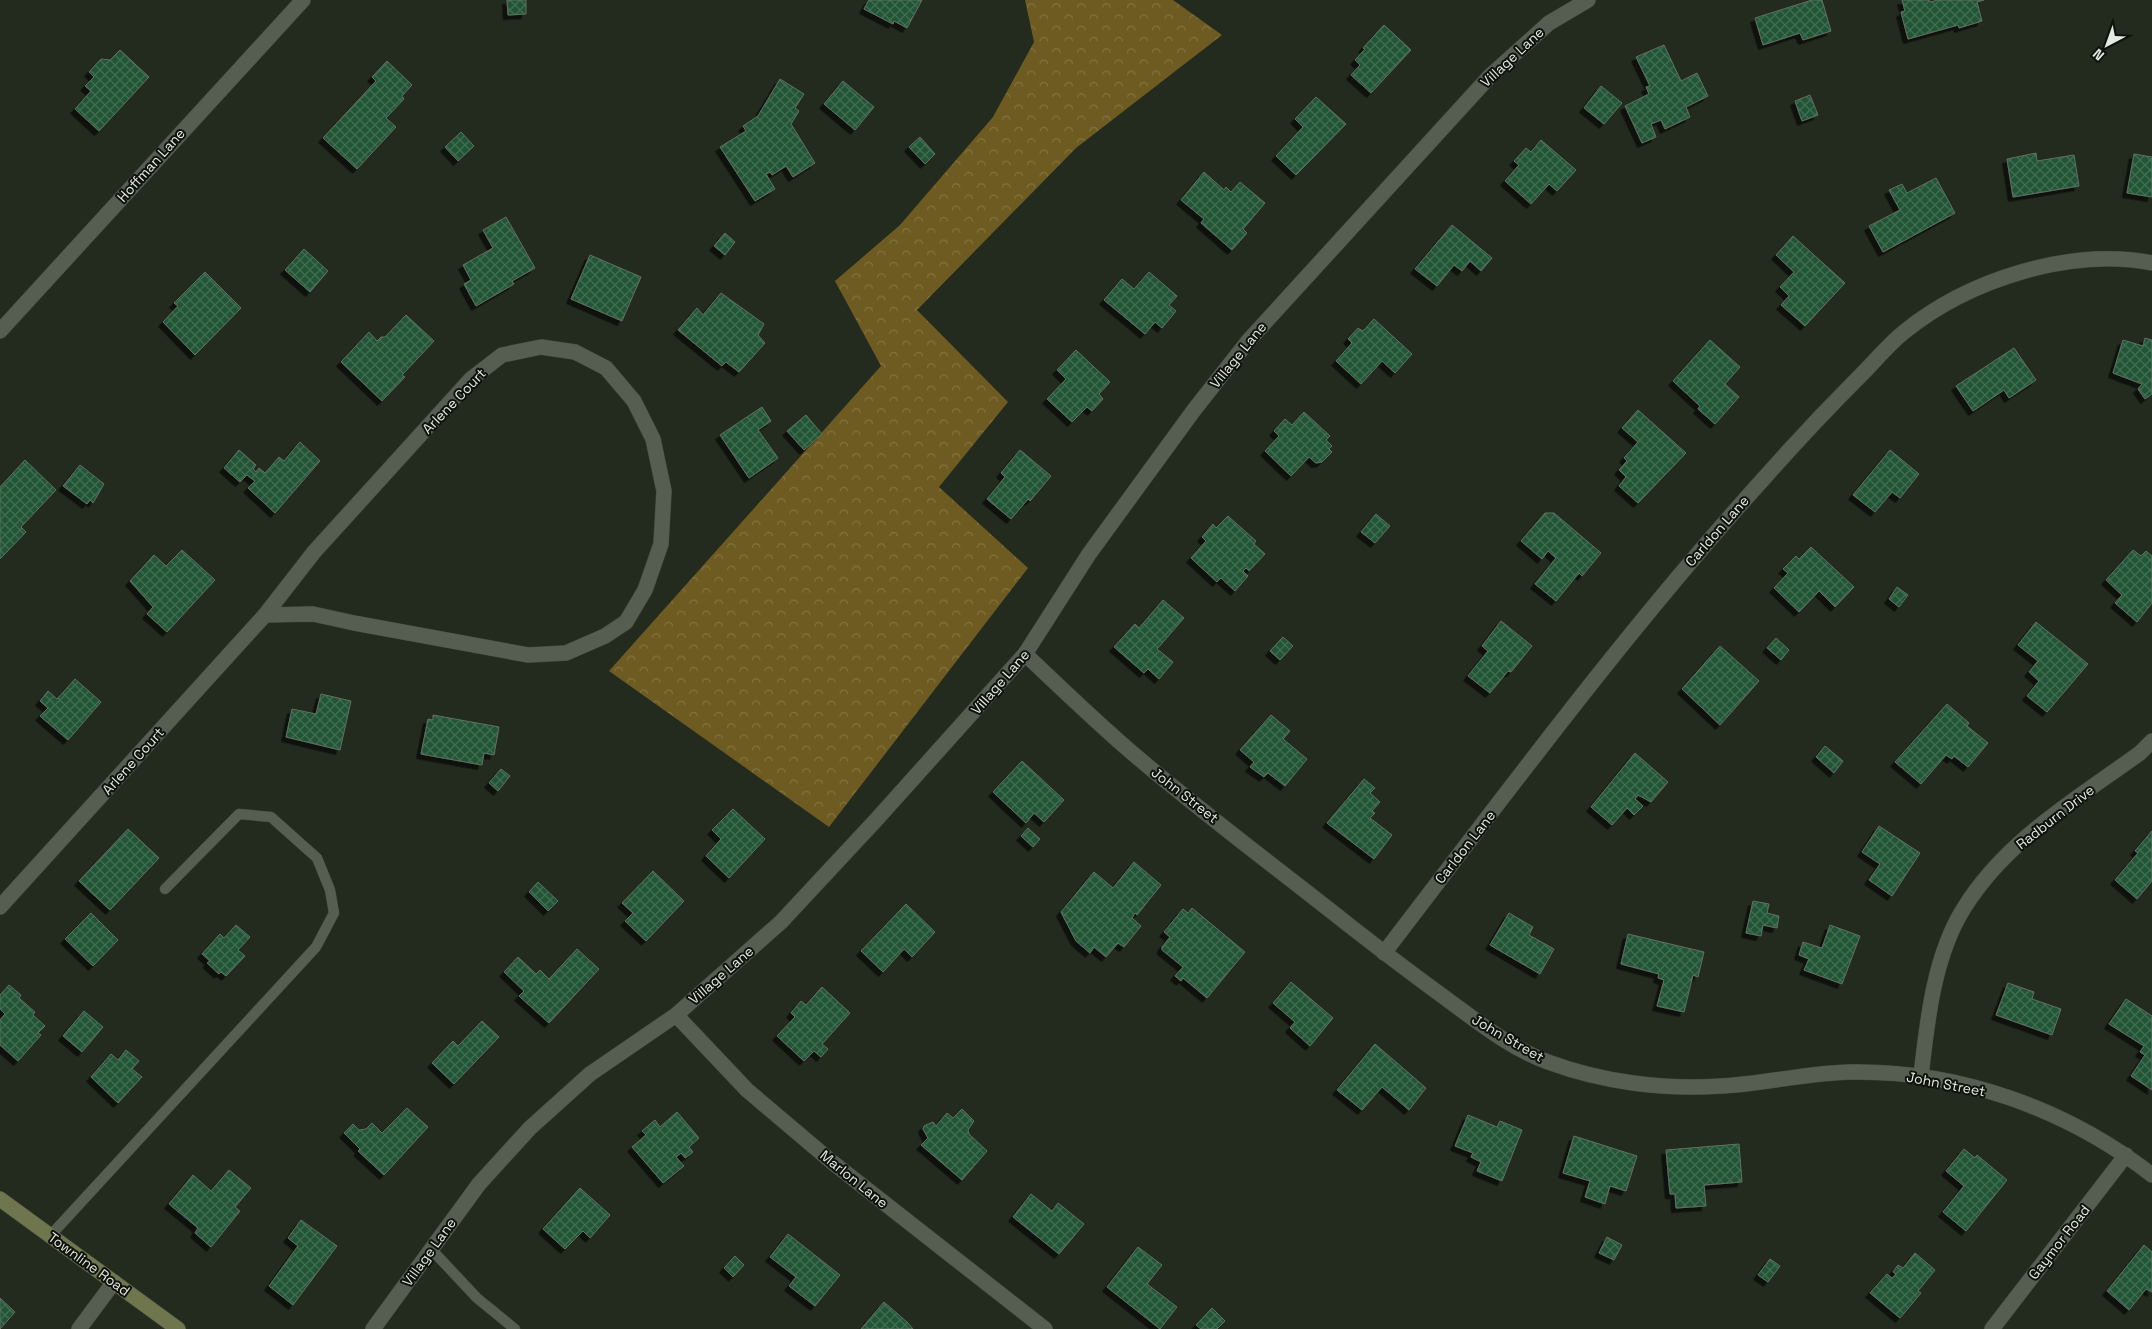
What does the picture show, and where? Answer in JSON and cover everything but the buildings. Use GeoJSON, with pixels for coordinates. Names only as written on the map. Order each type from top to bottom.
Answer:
{"type":"FeatureCollection","features":[{"type":"Feature","properties":{"kind":"street","name":"Hoffman Lane"},"geometry":{"type":"LineString","coordinates":[[0,331],[303,0]]}},
{"type":"Feature","properties":{"kind":"street","name":"Village Lane"},"geometry":{"type":"LineString","coordinates":[[373,1329],[479,1184],[530,1128],[590,1074],[676,1014],[781,922],[876,820],[1025,654],[1090,554],[1194,410],[1249,340],[1490,76],[1549,23],[1588,0]]}},
{"type":"Feature","properties":{"kind":"street","name":"Carldon Lane"},"geometry":{"type":"LineString","coordinates":[[1384,953],[1625,639],[1722,524],[1812,425],[1903,332],[1952,300],[2000,277],[2064,262],[2132,259],[2152,263]]}},
{"type":"Feature","properties":{"kind":"street","name":"Arlene Court"},"geometry":{"type":"LineString","coordinates":[[0,907],[265,615],[314,552],[471,379],[502,354],[541,347],[575,352],[606,368],[634,401],[653,439],[664,491],[661,544],[646,590],[626,622],[605,636],[566,653],[528,655],[313,614],[265,615]]}},
{"type":"Feature","properties":{"kind":"street","name":"John Street"},"geometry":{"type":"LineString","coordinates":[[1025,654],[1131,752],[1384,953],[1487,1029],[1546,1062],[1604,1078],[1665,1088],[1723,1086],[1791,1076],[1852,1072],[1921,1076],[2019,1100],[2071,1123],[2126,1156],[2152,1175]]}},
{"type":"Feature","properties":{"kind":"street","name":"Radburn Drive"},"geometry":{"type":"LineString","coordinates":[[1921,1076],[1928,1007],[1945,950],[1964,908],[2000,862],[2032,832],[2140,753],[2152,741]]}},
{"type":"Feature","properties":{"kind":"street","name":"Marlon Lane"},"geometry":{"type":"LineString","coordinates":[[676,1014],[747,1090],[832,1162],[1045,1329]]}},
{"type":"Feature","properties":{"kind":"street","name":"Gaymor Road"},"geometry":{"type":"LineString","coordinates":[[1992,1329],[2126,1156]]}},
{"type":"Feature","properties":{"kind":"street","name":"Townline Road"},"geometry":{"type":"LineString","coordinates":[[0,1199],[178,1329]]}},
{"type":"Feature","properties":{"kind":"street"},"geometry":{"type":"LineString","coordinates":[[79,1329],[114,1282]]}},
{"type":"Feature","properties":{"kind":"lane"},"geometry":{"type":"LineString","coordinates":[[50,1236],[316,947],[334,913],[330,890],[317,858],[271,817],[239,814],[165,889]]}},
{"type":"Feature","properties":{"kind":"lane"},"geometry":{"type":"LineString","coordinates":[[432,1249],[477,1298],[515,1329]]}},
{"type":"Feature","properties":{"kind":"green space"},"geometry":{"type":"Polygon","coordinates":[[[1025,0],[1173,0],[1222,35],[1076,148],[917,310],[1008,402],[939,487],[1028,568],[829,827],[609,671],[881,366],[835,281],[900,225],[993,117],[1034,42],[1025,0]]]}}]}
